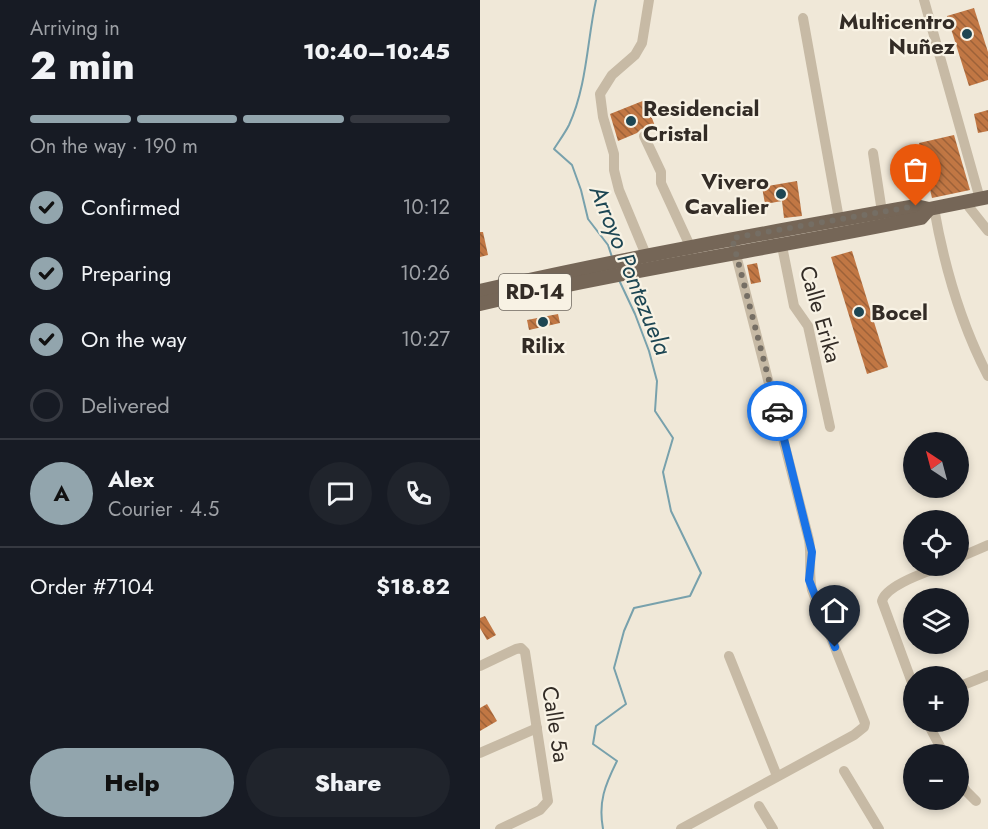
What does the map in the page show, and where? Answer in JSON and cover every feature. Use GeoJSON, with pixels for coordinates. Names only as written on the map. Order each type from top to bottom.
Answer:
{"type":"FeatureCollection","features":[{"type":"Feature","properties":{"kind":"main road","name":"RD-14"},"geometry":{"type":"LineString","coordinates":[[480,304],[642,256],[839,219],[916,206],[931,208],[984,198]]}},
{"type":"Feature","properties":{"kind":"main road","name":"RD-14"},"geometry":{"type":"LineString","coordinates":[[480,291],[588,273],[642,271],[782,246],[921,218],[931,208]]}},
{"type":"Feature","properties":{"kind":"street"},"geometry":{"type":"LineString","coordinates":[[642,256],[619,190],[614,170],[614,154],[603,117],[600,94],[612,75],[634,55],[642,43],[649,0]]}},
{"type":"Feature","properties":{"kind":"street"},"geometry":{"type":"LineString","coordinates":[[924,0],[984,198]]}},
{"type":"Feature","properties":{"kind":"street"},"geometry":{"type":"LineString","coordinates":[[803,18],[839,219]]}},
{"type":"Feature","properties":{"kind":"street"},"geometry":{"type":"LineString","coordinates":[[644,136],[661,172],[661,183],[690,246]]}},
{"type":"Feature","properties":{"kind":"street"},"geometry":{"type":"LineString","coordinates":[[873,153],[882,212]]}},
{"type":"Feature","properties":{"kind":"street"},"geometry":{"type":"LineString","coordinates":[[965,202],[988,231]]}},
{"type":"Feature","properties":{"kind":"street"},"geometry":{"type":"LineString","coordinates":[[931,208],[972,344],[988,376]]}},
{"type":"Feature","properties":{"kind":"street"},"geometry":{"type":"LineString","coordinates":[[681,829],[854,735],[864,727],[865,723],[809,580],[812,552],[732,238]]}},
{"type":"Feature","properties":{"kind":"street","name":"Calle Erika"},"geometry":{"type":"LineString","coordinates":[[782,246],[794,306],[808,326],[830,428]]}},
{"type":"Feature","properties":{"kind":"street"},"geometry":{"type":"LineString","coordinates":[[969,553],[988,545]]}},
{"type":"Feature","properties":{"kind":"street"},"geometry":{"type":"LineString","coordinates":[[905,666],[883,608],[884,595],[892,588],[919,576]]}},
{"type":"Feature","properties":{"kind":"street","name":"Calle 5a"},"geometry":{"type":"LineString","coordinates":[[480,666],[521,648],[525,652],[548,801],[540,810],[500,829]]}},
{"type":"Feature","properties":{"kind":"street"},"geometry":{"type":"LineString","coordinates":[[729,656],[777,776]]}},
{"type":"Feature","properties":{"kind":"street"},"geometry":{"type":"LineString","coordinates":[[969,683],[988,675]]}},
{"type":"Feature","properties":{"kind":"street"},"geometry":{"type":"LineString","coordinates":[[480,753],[537,728]]}},
{"type":"Feature","properties":{"kind":"street"},"geometry":{"type":"LineString","coordinates":[[844,771],[879,829]]}},
{"type":"Feature","properties":{"kind":"street"},"geometry":{"type":"LineString","coordinates":[[969,794],[976,801]]}},
{"type":"Feature","properties":{"kind":"street"},"geometry":{"type":"LineString","coordinates":[[759,806],[773,829]]}},
{"type":"Feature","properties":{"kind":"building","name":"Multicentro Nuñez"},"geometry":{"type":"Polygon","coordinates":[[[974,8],[988,52],[988,80],[969,86],[947,16],[974,8]]]}},
{"type":"Feature","properties":{"kind":"building","name":"Residencial Cristal"},"geometry":{"type":"Polygon","coordinates":[[[645,100],[655,126],[641,129],[618,141],[610,114],[645,100]]]}},
{"type":"Feature","properties":{"kind":"building"},"geometry":{"type":"Polygon","coordinates":[[[988,110],[988,131],[978,133],[974,114],[988,110]]]}},
{"type":"Feature","properties":{"kind":"building"},"geometry":{"type":"Polygon","coordinates":[[[954,135],[970,190],[932,198],[919,143],[954,135]]]}},
{"type":"Feature","properties":{"kind":"building","name":"Vivero Cavalier"},"geometry":{"type":"Polygon","coordinates":[[[797,181],[802,216],[784,218],[782,201],[765,204],[762,187],[797,181]]]}},
{"type":"Feature","properties":{"kind":"building"},"geometry":{"type":"Polygon","coordinates":[[[480,232],[483,232],[488,255],[480,257],[480,232]]]}},
{"type":"Feature","properties":{"kind":"building","name":"Bocel"},"geometry":{"type":"Polygon","coordinates":[[[852,251],[888,367],[867,374],[831,257],[852,251]]]}},
{"type":"Feature","properties":{"kind":"building"},"geometry":{"type":"Polygon","coordinates":[[[757,263],[761,282],[751,284],[747,265],[757,263]]]}},
{"type":"Feature","properties":{"kind":"building","name":"Rilix"},"geometry":{"type":"Polygon","coordinates":[[[558,314],[560,323],[529,330],[527,320],[558,314]]]}},
{"type":"Feature","properties":{"kind":"building"},"geometry":{"type":"Polygon","coordinates":[[[485,616],[496,635],[487,640],[480,628],[480,618],[485,616]]]}},
{"type":"Feature","properties":{"kind":"building"},"geometry":{"type":"Polygon","coordinates":[[[487,704],[497,721],[480,731],[480,708],[487,704]]]}},
{"type":"Feature","properties":{"kind":"waterway","name":"Arroyo Pontezuela"},"geometry":{"type":"LineString","coordinates":[[596,0],[580,95],[569,125],[554,149],[572,165],[588,219],[608,245],[612,257]]}},
{"type":"Feature","properties":{"kind":"waterway","name":"Arroyo Pontezuela"},"geometry":{"type":"LineString","coordinates":[[603,829],[602,802],[617,761],[593,744],[596,726],[626,704],[614,668],[624,631],[634,608],[690,596],[701,573],[671,511],[663,472],[673,438],[655,411],[657,381],[649,351],[619,280]]}},
{"type":"Feature","properties":{"kind":"way so far"},"geometry":{"type":"LineString","coordinates":[[777,411],[732,238],[916,206]]}},
{"type":"Feature","properties":{"kind":"place","name":"Multicentro Nuñez"},"geometry":{"type":"Point","coordinates":[967,34]}},
{"type":"Feature","properties":{"kind":"place","name":"Residencial Cristal"},"geometry":{"type":"Point","coordinates":[631,121]}},
{"type":"Feature","properties":{"kind":"place","name":"Vivero Cavalier"},"geometry":{"type":"Point","coordinates":[781,194]}},
{"type":"Feature","properties":{"kind":"place","name":"Bocel"},"geometry":{"type":"Point","coordinates":[859,312]}},
{"type":"Feature","properties":{"kind":"place","name":"Rilix"},"geometry":{"type":"Point","coordinates":[543,322]}},
{"type":"Feature","properties":{"kind":"route"},"geometry":{"type":"LineString","coordinates":[[777,411],[812,552],[809,580],[835,647]]}}]}
